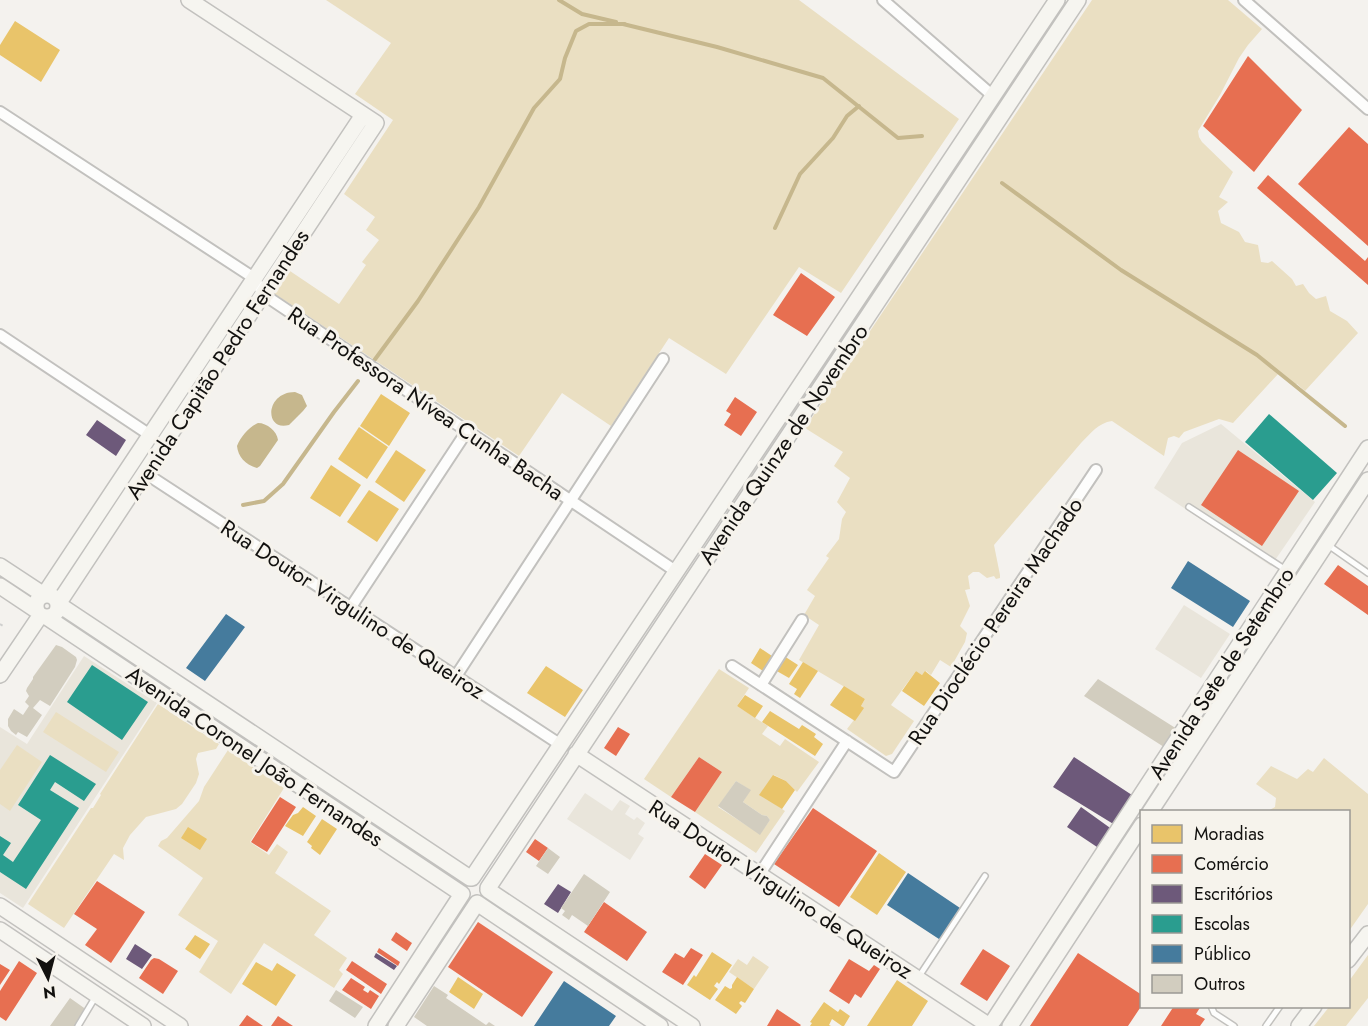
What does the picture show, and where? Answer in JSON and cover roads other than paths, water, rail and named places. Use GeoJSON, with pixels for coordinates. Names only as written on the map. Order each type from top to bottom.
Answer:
{"type":"FeatureCollection","features":[{"type":"Feature","properties":{"kind":"street"},"geometry":{"type":"LineString","coordinates":[[189,0],[369,119]]}},
{"type":"Feature","properties":{"kind":"street"},"geometry":{"type":"LineString","coordinates":[[883,0],[993,96]]}},
{"type":"Feature","properties":{"kind":"street","name":"Avenida Quinze de Novembro"},"geometry":{"type":"LineString","coordinates":[[471,878],[1057,0]]}},
{"type":"Feature","properties":{"kind":"street","name":"Avenida Quinze de Novembro"},"geometry":{"type":"LineString","coordinates":[[488,889],[1078,0]]}},
{"type":"Feature","properties":{"kind":"street"},"geometry":{"type":"LineString","coordinates":[[1244,0],[1368,109]]}},
{"type":"Feature","properties":{"kind":"street","name":"Rua Professora Nívea Cunha Bacha"},"geometry":{"type":"LineString","coordinates":[[0,112],[254,278],[263,294],[676,572]]}},
{"type":"Feature","properties":{"kind":"street","name":"Avenida Capitão Pedro Fernandes"},"geometry":{"type":"LineString","coordinates":[[44,595],[254,278],[369,119]]}},
{"type":"Feature","properties":{"kind":"street","name":"Avenida Capitão Pedro Fernandes"},"geometry":{"type":"LineString","coordinates":[[58,604],[263,294],[369,119]]}},
{"type":"Feature","properties":{"kind":"street"},"geometry":{"type":"LineString","coordinates":[[0,335],[150,435]]}},
{"type":"Feature","properties":{"kind":"street"},"geometry":{"type":"LineString","coordinates":[[456,676],[663,359]]}},
{"type":"Feature","properties":{"kind":"street"},"geometry":{"type":"LineString","coordinates":[[351,607],[467,431]]}},
{"type":"Feature","properties":{"kind":"street","name":"Avenida Sete de Setembro"},"geometry":{"type":"LineString","coordinates":[[992,1024],[1368,448]]}},
{"type":"Feature","properties":{"kind":"street","name":"Rua Dioclécio Pereira Machado"},"geometry":{"type":"LineString","coordinates":[[847,741],[894,772],[1096,470]]}},
{"type":"Feature","properties":{"kind":"street","name":"Rua Doutor Virgulino de Queiroz"},"geometry":{"type":"LineString","coordinates":[[145,473],[561,745],[560,750],[564,757],[569,759],[576,754],[918,979],[992,1024]]}},
{"type":"Feature","properties":{"kind":"street","name":"Avenida Sete de Setembro"},"geometry":{"type":"LineString","coordinates":[[1151,810],[1368,480]]}},
{"type":"Feature","properties":{"kind":"street"},"geometry":{"type":"LineString","coordinates":[[0,566],[44,595],[53,597],[58,604],[57,612],[51,617],[41,614],[36,603],[44,595]]}},
{"type":"Feature","properties":{"kind":"street","name":"Avenida Coronel João Fernandes"},"geometry":{"type":"LineString","coordinates":[[0,586],[462,894]]}},
{"type":"Feature","properties":{"kind":"street","name":"Avenida Coronel João Fernandes"},"geometry":{"type":"LineString","coordinates":[[58,604],[471,878]]}},
{"type":"Feature","properties":{"kind":"street"},"geometry":{"type":"LineString","coordinates":[[0,675],[41,614]]}},
{"type":"Feature","properties":{"kind":"street"},"geometry":{"type":"LineString","coordinates":[[761,685],[802,620]]}},
{"type":"Feature","properties":{"kind":"street"},"geometry":{"type":"LineString","coordinates":[[732,666],[847,741],[759,875]]}},
{"type":"Feature","properties":{"kind":"street"},"geometry":{"type":"LineString","coordinates":[[1010,1026],[1140,828]]}},
{"type":"Feature","properties":{"kind":"street"},"geometry":{"type":"LineString","coordinates":[[376,1026],[462,894],[462,886],[471,878],[480,879],[488,889],[692,1026]]}},
{"type":"Feature","properties":{"kind":"street"},"geometry":{"type":"LineString","coordinates":[[396,1026],[477,903],[486,897],[488,889]]}},
{"type":"Feature","properties":{"kind":"street"},"geometry":{"type":"LineString","coordinates":[[462,894],[469,903],[477,903],[660,1026]]}},
{"type":"Feature","properties":{"kind":"street"},"geometry":{"type":"LineString","coordinates":[[0,906],[180,1026]]}},
{"type":"Feature","properties":{"kind":"street"},"geometry":{"type":"LineString","coordinates":[[0,930],[143,1026]]}},
{"type":"Feature","properties":{"kind":"street"},"geometry":{"type":"LineString","coordinates":[[1350,957],[1368,934]]}},
{"type":"Feature","properties":{"kind":"street"},"geometry":{"type":"LineString","coordinates":[[1299,1026],[1312,1008]]}},
{"type":"Feature","properties":{"kind":"lane"},"geometry":{"type":"LineString","coordinates":[[1189,507],[1288,571]]}},
{"type":"Feature","properties":{"kind":"lane"},"geometry":{"type":"LineString","coordinates":[[1326,544],[1368,573]]}},
{"type":"Feature","properties":{"kind":"lane"},"geometry":{"type":"LineString","coordinates":[[918,979],[985,876]]}},
{"type":"Feature","properties":{"kind":"lane"},"geometry":{"type":"LineString","coordinates":[[78,1026],[97,995]]}},
{"type":"Feature","properties":{"kind":"lane"},"geometry":{"type":"LineString","coordinates":[[1212,1008],[1214,1013],[1234,1026]]}},
{"type":"Feature","properties":{"kind":"lane"},"geometry":{"type":"LineString","coordinates":[[1266,1026],[1279,1008]]}},
{"type":"Feature","properties":{"kind":"waterway"},"geometry":{"type":"LineString","coordinates":[[559,0],[582,14],[616,22]]}},
{"type":"Feature","properties":{"kind":"waterway"},"geometry":{"type":"LineString","coordinates":[[373,362],[418,301],[479,207],[534,108],[560,79],[565,58],[576,31],[589,24],[625,24]]}},
{"type":"Feature","properties":{"kind":"waterway"},"geometry":{"type":"LineString","coordinates":[[623,24],[717,47],[823,78],[898,138],[922,136]]}},
{"type":"Feature","properties":{"kind":"waterway"},"geometry":{"type":"LineString","coordinates":[[775,228],[800,174],[833,138],[847,116],[859,106]]}},
{"type":"Feature","properties":{"kind":"waterway"},"geometry":{"type":"LineString","coordinates":[[1002,183],[1121,270],[1257,355],[1345,426]]}},
{"type":"Feature","properties":{"kind":"waterway"},"geometry":{"type":"LineString","coordinates":[[243,505],[264,501],[283,484],[358,381]]}}]}
